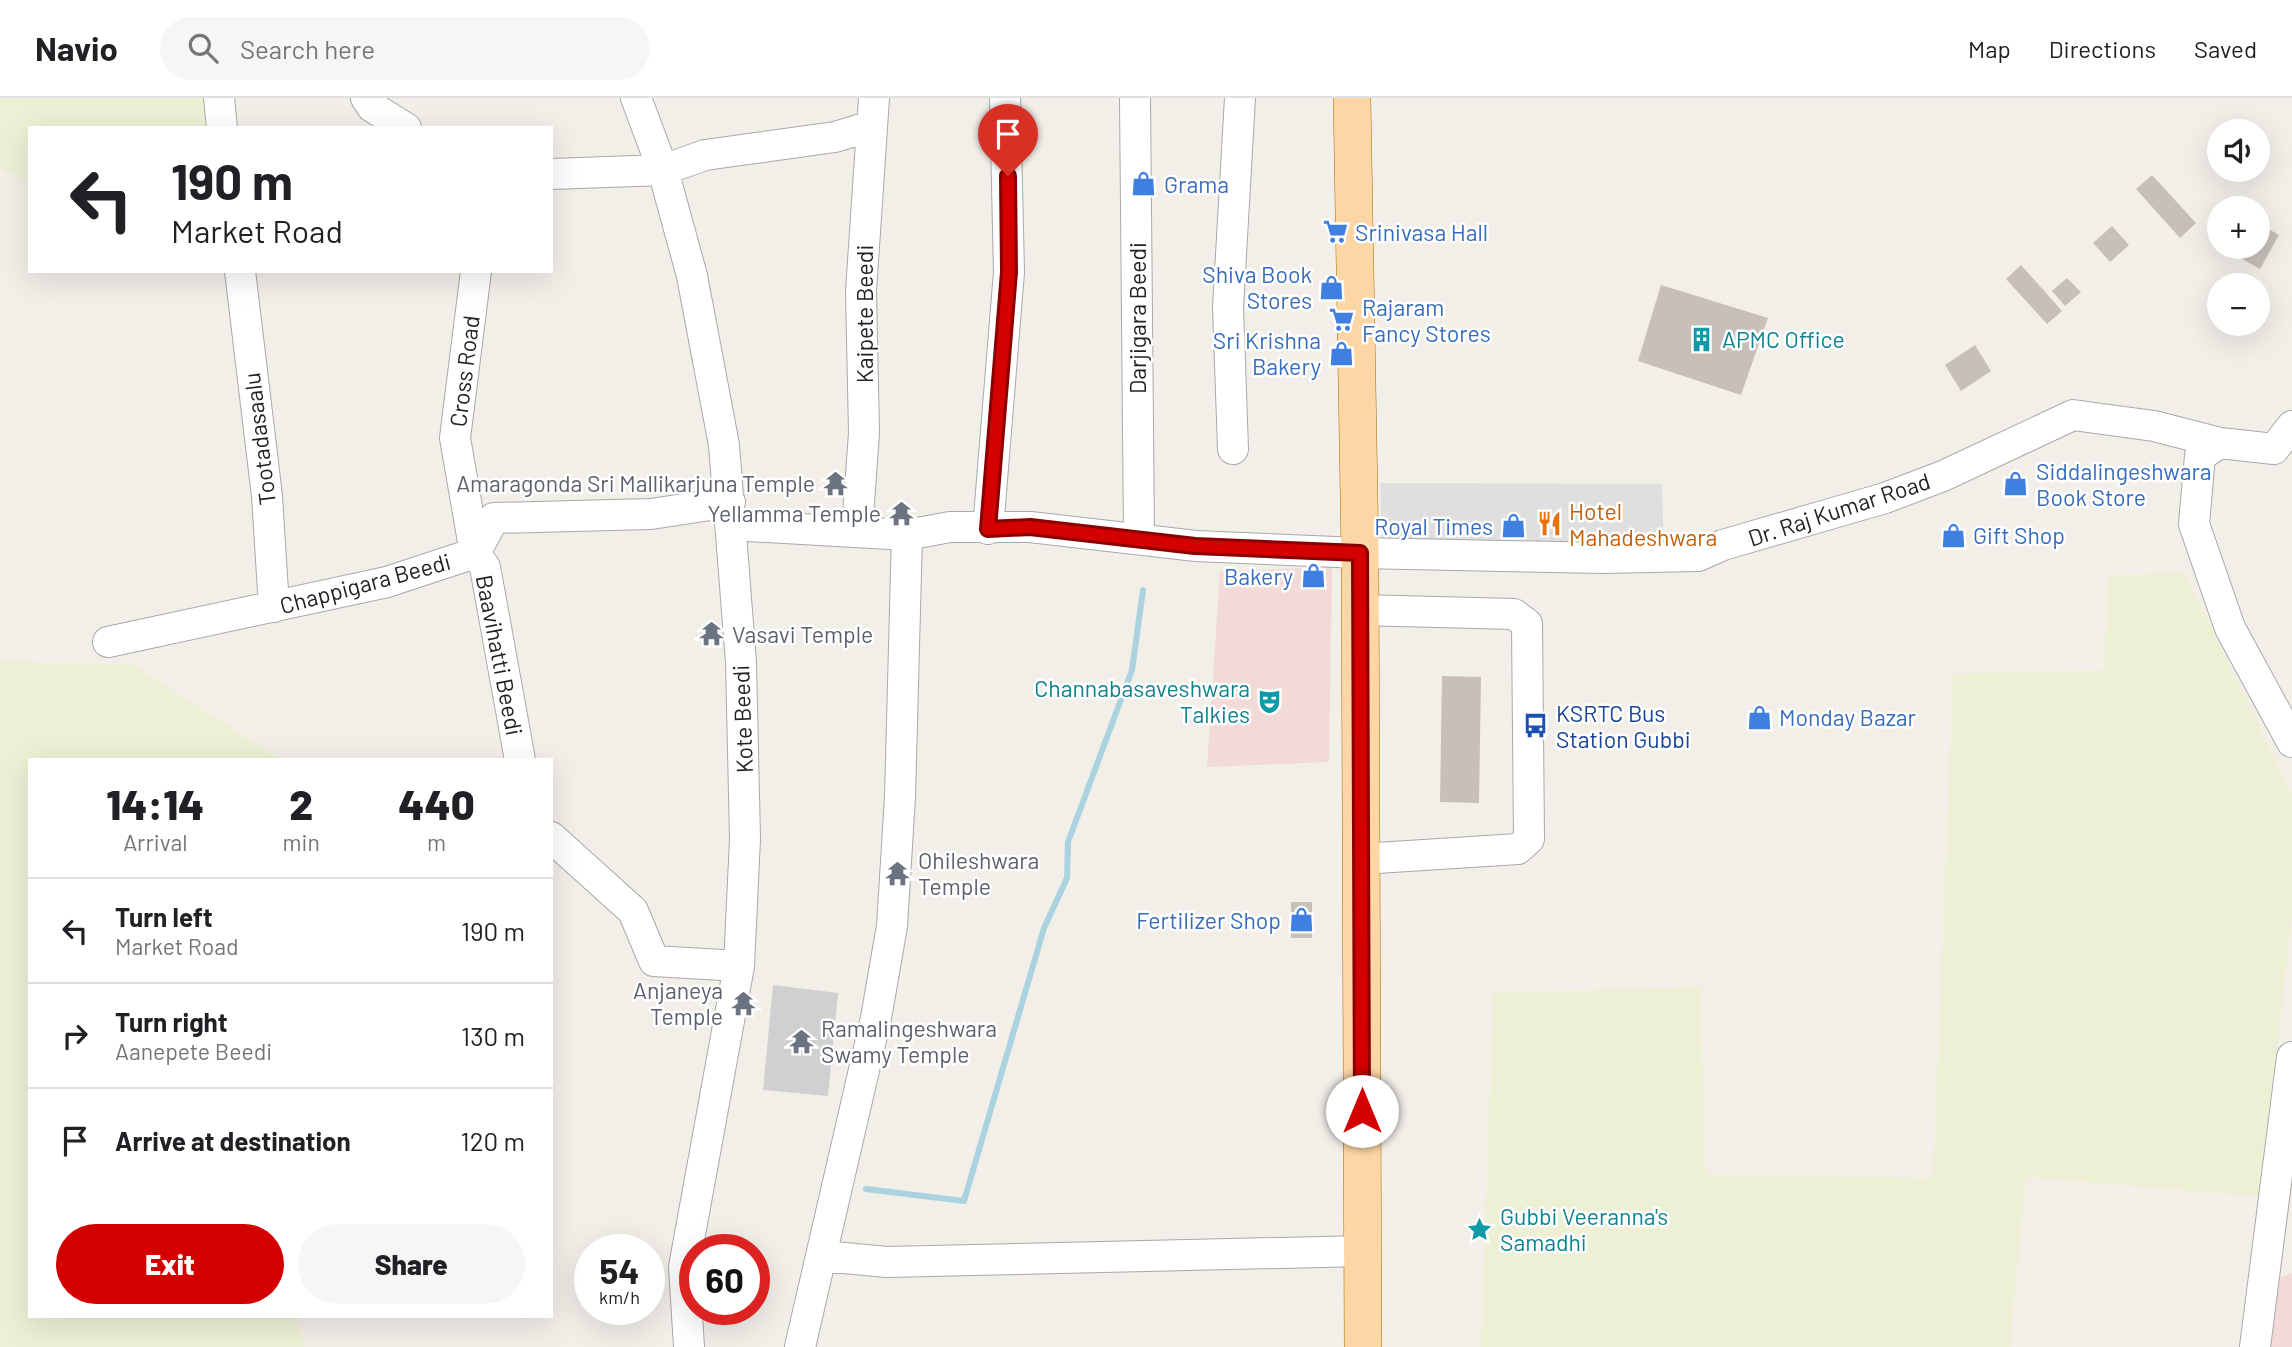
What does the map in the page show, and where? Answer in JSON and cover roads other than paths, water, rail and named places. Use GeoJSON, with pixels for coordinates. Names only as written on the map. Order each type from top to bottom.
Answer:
{"type":"FeatureCollection","features":[{"type":"Feature","properties":{"kind":"main road"},"geometry":{"type":"LineString","coordinates":[[1352,98],[1360,553],[1363,1347]]}},
{"type":"Feature","properties":{"kind":"street"},"geometry":{"type":"LineString","coordinates":[[219,98],[222,126]]}},
{"type":"Feature","properties":{"kind":"street"},"geometry":{"type":"LineString","coordinates":[[366,98],[372,107],[403,126]]}},
{"type":"Feature","properties":{"kind":"street","name":"Kote Beedi"},"geometry":{"type":"LineString","coordinates":[[636,98],[663,170],[692,276],[724,445],[741,662],[745,825],[739,966],[684,1267],[690,1347]]}},
{"type":"Feature","properties":{"kind":"street"},"geometry":{"type":"LineString","coordinates":[[988,529],[1009,272],[1005,98]]}},
{"type":"Feature","properties":{"kind":"street","name":"Darjigara Beedi"},"geometry":{"type":"LineString","coordinates":[[1135,98],[1140,184],[1139,537]]}},
{"type":"Feature","properties":{"kind":"street"},"geometry":{"type":"LineString","coordinates":[[1233,449],[1228,307],[1240,98]]}},
{"type":"Feature","properties":{"kind":"street"},"geometry":{"type":"LineString","coordinates":[[553,174],[663,170],[705,155],[835,137],[873,112]]}},
{"type":"Feature","properties":{"kind":"street","name":"Kaipete Beedi"},"geometry":{"type":"LineString","coordinates":[[857,530],[864,433],[861,291],[873,112]]}},
{"type":"Feature","properties":{"kind":"street","name":"Tootadasaalu"},"geometry":{"type":"LineString","coordinates":[[240,273],[267,496],[274,607]]}},
{"type":"Feature","properties":{"kind":"street","name":"Cross Road"},"geometry":{"type":"LineString","coordinates":[[475,554],[455,438],[476,273]]}},
{"type":"Feature","properties":{"kind":"street","name":"Dr. Raj Kumar Road"},"geometry":{"type":"LineString","coordinates":[[730,514],[907,535],[950,527],[1030,527],[1139,537],[1195,546],[1360,553],[1603,558],[1698,556],[1723,545],[1885,498],[1943,476],[2073,415],[2154,426],[2220,443],[2286,446]]}},
{"type":"Feature","properties":{"kind":"street"},"geometry":{"type":"LineString","coordinates":[[2220,443],[2200,456],[2194,524],[2230,628],[2292,742]]}},
{"type":"Feature","properties":{"kind":"street","name":"Chappigara Beedi"},"geometry":{"type":"LineString","coordinates":[[108,642],[387,582],[475,554],[494,518],[730,514]]}},
{"type":"Feature","properties":{"kind":"street"},"geometry":{"type":"LineString","coordinates":[[800,1347],[876,1018],[892,926],[900,797],[907,535]]}},
{"type":"Feature","properties":{"kind":"street","name":"Baavihatti Beedi"},"geometry":{"type":"LineString","coordinates":[[475,554],[485,567],[520,758]]}},
{"type":"Feature","properties":{"kind":"street"},"geometry":{"type":"LineString","coordinates":[[1360,610],[1514,614],[1527,624],[1529,826],[1529,839],[1518,849],[1361,859]]}},
{"type":"Feature","properties":{"kind":"street"},"geometry":{"type":"LineString","coordinates":[[553,839],[633,911],[654,961],[739,966]]}},
{"type":"Feature","properties":{"kind":"street"},"geometry":{"type":"LineString","coordinates":[[2255,1347],[2292,1057]]}},
{"type":"Feature","properties":{"kind":"street"},"geometry":{"type":"LineString","coordinates":[[823,1256],[887,1262],[1363,1251]]}},
{"type":"Feature","properties":{"kind":"waterway"},"geometry":{"type":"LineString","coordinates":[[866,1189],[964,1201],[1044,928],[1067,878],[1068,842],[1132,670],[1143,590]]}},
{"type":"Feature","properties":{"kind":"place","name":"Grama"},"geometry":{"type":"Point","coordinates":[1144,184]}},
{"type":"Feature","properties":{"kind":"place","name":"Srinivasa Hall"},"geometry":{"type":"Point","coordinates":[1335,232]}},
{"type":"Feature","properties":{"kind":"place","name":"Shiva Book Stores"},"geometry":{"type":"Point","coordinates":[1332,287]}},
{"type":"Feature","properties":{"kind":"place","name":"Rajaram Fancy Stores"},"geometry":{"type":"Point","coordinates":[1342,320]}},
{"type":"Feature","properties":{"kind":"place","name":"APMC Office"},"geometry":{"type":"Point","coordinates":[1702,339]}},
{"type":"Feature","properties":{"kind":"place","name":"Sri Krishna Bakery"},"geometry":{"type":"Point","coordinates":[1341,353]}},
{"type":"Feature","properties":{"kind":"place","name":"Amaragonda Sri Mallikarjuna Temple"},"geometry":{"type":"Point","coordinates":[835,483]}},
{"type":"Feature","properties":{"kind":"place","name":"Siddalingeshwara Book Store"},"geometry":{"type":"Point","coordinates":[2016,484]}},
{"type":"Feature","properties":{"kind":"place","name":"Yellamma Temple"},"geometry":{"type":"Point","coordinates":[901,513]}},
{"type":"Feature","properties":{"kind":"place","name":"Hotel Mahadeshwara"},"geometry":{"type":"Point","coordinates":[1549,524]}},
{"type":"Feature","properties":{"kind":"place","name":"Royal Times"},"geometry":{"type":"Point","coordinates":[1513,526]}},
{"type":"Feature","properties":{"kind":"place","name":"Gift Shop"},"geometry":{"type":"Point","coordinates":[1953,535]}},
{"type":"Feature","properties":{"kind":"place","name":"Bakery"},"geometry":{"type":"Point","coordinates":[1313,576]}},
{"type":"Feature","properties":{"kind":"place","name":"Vasavi Temple"},"geometry":{"type":"Point","coordinates":[712,634]}},
{"type":"Feature","properties":{"kind":"place","name":"Channabasaveshwara Talkies"},"geometry":{"type":"Point","coordinates":[1270,701]}},
{"type":"Feature","properties":{"kind":"place","name":"Monday Bazar"},"geometry":{"type":"Point","coordinates":[1759,717]}},
{"type":"Feature","properties":{"kind":"place","name":"KSRTC Bus Station Gubbi"},"geometry":{"type":"Point","coordinates":[1536,726]}},
{"type":"Feature","properties":{"kind":"place","name":"Ohileshwara Temple"},"geometry":{"type":"Point","coordinates":[898,873]}},
{"type":"Feature","properties":{"kind":"place","name":"Fertilizer Shop"},"geometry":{"type":"Point","coordinates":[1301,920]}},
{"type":"Feature","properties":{"kind":"place","name":"Anjaneya Temple"},"geometry":{"type":"Point","coordinates":[743,1003]}},
{"type":"Feature","properties":{"kind":"place","name":"Ramalingeshwara Swamy Temple"},"geometry":{"type":"Point","coordinates":[801,1041]}},
{"type":"Feature","properties":{"kind":"place","name":"Gubbi Veeranna's Samadhi"},"geometry":{"type":"Point","coordinates":[1480,1229]}}]}
